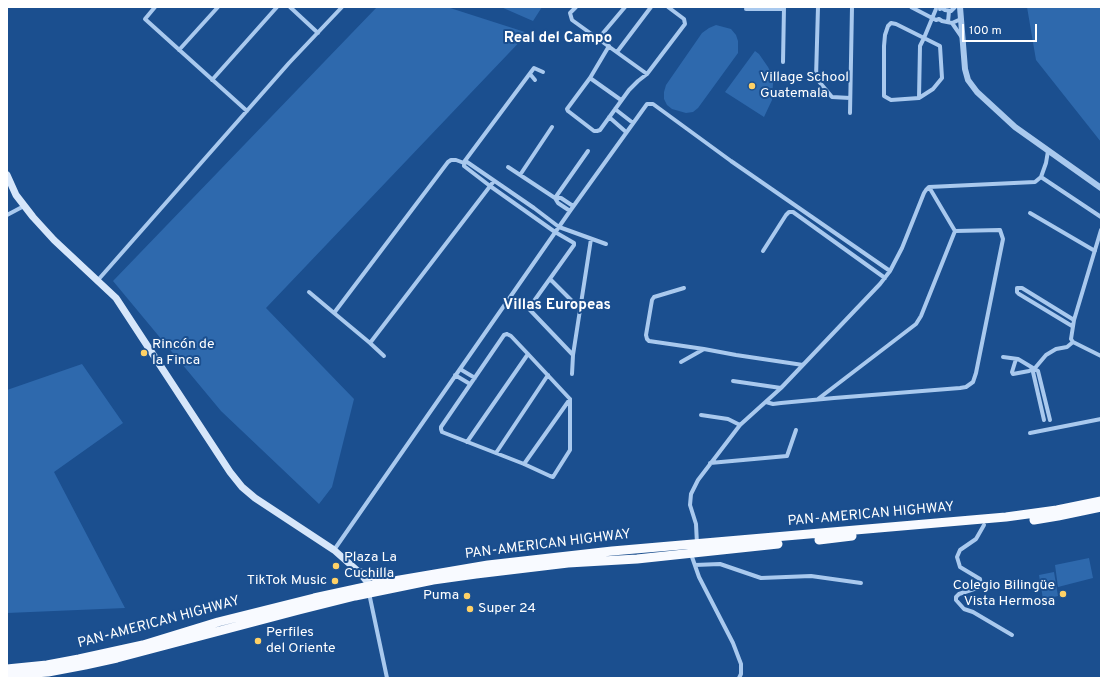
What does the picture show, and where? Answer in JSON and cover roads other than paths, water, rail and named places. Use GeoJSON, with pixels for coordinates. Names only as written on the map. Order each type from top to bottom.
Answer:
{"type":"FeatureCollection","features":[{"type":"Feature","properties":{"kind":"highway","name":"PAN-AMERICAN HIGHWAY"},"geometry":{"type":"LineString","coordinates":[[7,675],[48,672],[86,665],[299,610],[386,582],[507,563],[676,545],[1006,517],[1057,510],[1101,501]]}},
{"type":"Feature","properties":{"kind":"highway","name":"PAN-AMERICAN HIGHWAY"},"geometry":{"type":"LineString","coordinates":[[7,669],[47,665],[110,653],[262,611],[368,589],[568,563],[691,554],[798,542],[984,525],[1052,517],[1101,507]]}},
{"type":"Feature","properties":{"kind":"highway"},"geometry":{"type":"LineString","coordinates":[[633,559],[630,554],[631,553],[663,550],[676,545]]}},
{"type":"Feature","properties":{"kind":"highway"},"geometry":{"type":"LineString","coordinates":[[361,574],[373,576],[386,582]]}},
{"type":"Feature","properties":{"kind":"highway"},"geometry":{"type":"LineString","coordinates":[[361,574],[368,589]]}},
{"type":"Feature","properties":{"kind":"highway"},"geometry":{"type":"LineString","coordinates":[[228,629],[226,624],[262,611]]}},
{"type":"Feature","properties":{"kind":"main road"},"geometry":{"type":"LineString","coordinates":[[8,179],[16,195],[24,206],[54,240],[108,289],[122,306],[230,472],[245,490],[334,550],[361,574]]}},
{"type":"Feature","properties":{"kind":"street"},"geometry":{"type":"LineString","coordinates":[[155,7],[145,19],[247,111]]}},
{"type":"Feature","properties":{"kind":"street"},"geometry":{"type":"LineString","coordinates":[[179,50],[218,7]]}},
{"type":"Feature","properties":{"kind":"street"},"geometry":{"type":"LineString","coordinates":[[212,80],[277,7]]}},
{"type":"Feature","properties":{"kind":"street"},"geometry":{"type":"LineString","coordinates":[[290,7],[318,33]]}},
{"type":"Feature","properties":{"kind":"street"},"geometry":{"type":"LineString","coordinates":[[98,280],[247,111],[342,7]]}},
{"type":"Feature","properties":{"kind":"street"},"geometry":{"type":"LineString","coordinates":[[576,7],[570,14],[571,18],[647,74]]}},
{"type":"Feature","properties":{"kind":"street"},"geometry":{"type":"LineString","coordinates":[[598,39],[625,7]]}},
{"type":"Feature","properties":{"kind":"street"},"geometry":{"type":"LineString","coordinates":[[617,52],[651,7]]}},
{"type":"Feature","properties":{"kind":"street"},"geometry":{"type":"LineString","coordinates":[[609,46],[590,78],[568,108],[568,110],[597,132],[621,100],[638,81],[647,74],[685,24],[684,19],[668,7]]}},
{"type":"Feature","properties":{"kind":"street"},"geometry":{"type":"LineString","coordinates":[[818,7],[816,78],[832,97],[850,98]]}},
{"type":"Feature","properties":{"kind":"street"},"geometry":{"type":"LineString","coordinates":[[850,113],[852,7]]}},
{"type":"Feature","properties":{"kind":"street"},"geometry":{"type":"LineString","coordinates":[[911,7],[934,19],[939,19],[950,23],[961,17]]}},
{"type":"Feature","properties":{"kind":"street"},"geometry":{"type":"LineString","coordinates":[[919,98],[920,46],[934,19],[942,9],[955,7]]}},
{"type":"Feature","properties":{"kind":"street"},"geometry":{"type":"LineString","coordinates":[[960,7],[966,73],[968,80],[977,92],[1015,127],[1101,188]]}},
{"type":"Feature","properties":{"kind":"street"},"geometry":{"type":"LineString","coordinates":[[746,9],[784,8],[783,62]]}},
{"type":"Feature","properties":{"kind":"street"},"geometry":{"type":"LineString","coordinates":[[942,9],[961,17]]}},
{"type":"Feature","properties":{"kind":"street"},"geometry":{"type":"LineString","coordinates":[[942,9],[950,23],[962,37]]}},
{"type":"Feature","properties":{"kind":"street"},"geometry":{"type":"LineString","coordinates":[[891,24],[896,24],[940,46],[943,76],[941,81],[919,98],[891,100],[884,96],[885,34],[888,26],[891,24]]}},
{"type":"Feature","properties":{"kind":"street"},"geometry":{"type":"LineString","coordinates":[[464,163],[534,68],[543,72]]}},
{"type":"Feature","properties":{"kind":"street"},"geometry":{"type":"LineString","coordinates":[[530,74],[535,80]]}},
{"type":"Feature","properties":{"kind":"street"},"geometry":{"type":"LineString","coordinates":[[590,78],[621,100]]}},
{"type":"Feature","properties":{"kind":"street"},"geometry":{"type":"LineString","coordinates":[[334,550],[645,105],[650,103],[652,104],[731,161],[890,271]]}},
{"type":"Feature","properties":{"kind":"street"},"geometry":{"type":"LineString","coordinates":[[615,109],[633,123]]}},
{"type":"Feature","properties":{"kind":"street"},"geometry":{"type":"LineString","coordinates":[[609,117],[626,132]]}},
{"type":"Feature","properties":{"kind":"street"},"geometry":{"type":"LineString","coordinates":[[520,175],[552,127]]}},
{"type":"Feature","properties":{"kind":"street"},"geometry":{"type":"LineString","coordinates":[[697,544],[696,524],[690,505],[691,494],[698,480],[740,425],[781,388],[885,278],[902,248],[924,193],[930,187],[1035,182],[1041,177],[1046,163],[1048,150]]}},
{"type":"Feature","properties":{"kind":"street"},"geometry":{"type":"LineString","coordinates":[[555,198],[588,151]]}},
{"type":"Feature","properties":{"kind":"street"},"geometry":{"type":"LineString","coordinates":[[334,313],[448,162],[454,160],[464,163],[467,162],[559,227],[606,244]]}},
{"type":"Feature","properties":{"kind":"street"},"geometry":{"type":"LineString","coordinates":[[464,163],[464,166],[490,186],[555,232],[573,241],[574,245],[530,304],[530,309],[573,356]]}},
{"type":"Feature","properties":{"kind":"street"},"geometry":{"type":"LineString","coordinates":[[508,167],[555,198],[558,203],[570,211]]}},
{"type":"Feature","properties":{"kind":"street"},"geometry":{"type":"LineString","coordinates":[[1041,177],[1101,217]]}},
{"type":"Feature","properties":{"kind":"street"},"geometry":{"type":"LineString","coordinates":[[370,343],[494,181]]}},
{"type":"Feature","properties":{"kind":"street"},"geometry":{"type":"LineString","coordinates":[[930,187],[955,231]]}},
{"type":"Feature","properties":{"kind":"street"},"geometry":{"type":"LineString","coordinates":[[555,198],[561,198],[573,206]]}},
{"type":"Feature","properties":{"kind":"street"},"geometry":{"type":"LineString","coordinates":[[517,205],[520,200]]}},
{"type":"Feature","properties":{"kind":"street"},"geometry":{"type":"LineString","coordinates":[[7,215],[24,206]]}},
{"type":"Feature","properties":{"kind":"street"},"geometry":{"type":"LineString","coordinates":[[763,251],[786,215],[789,212],[793,212],[885,278]]}},
{"type":"Feature","properties":{"kind":"street"},"geometry":{"type":"LineString","coordinates":[[1030,213],[1095,252]]}},
{"type":"Feature","properties":{"kind":"street"},"geometry":{"type":"LineString","coordinates":[[766,402],[773,404],[960,388],[966,387],[973,382],[978,365],[1003,239],[1000,230],[955,231]]}},
{"type":"Feature","properties":{"kind":"street"},"geometry":{"type":"LineString","coordinates":[[1101,230],[1072,326],[1071,339],[1073,342],[1101,356]]}},
{"type":"Feature","properties":{"kind":"street"},"geometry":{"type":"LineString","coordinates":[[818,399],[916,324],[921,316],[955,231]]}},
{"type":"Feature","properties":{"kind":"street"},"geometry":{"type":"LineString","coordinates":[[569,240],[573,233]]}},
{"type":"Feature","properties":{"kind":"street"},"geometry":{"type":"LineString","coordinates":[[572,374],[573,356],[591,239]]}},
{"type":"Feature","properties":{"kind":"street"},"geometry":{"type":"LineString","coordinates":[[550,279],[580,309]]}},
{"type":"Feature","properties":{"kind":"street"},"geometry":{"type":"LineString","coordinates":[[684,288],[654,297],[652,300],[647,339],[650,341],[803,365]]}},
{"type":"Feature","properties":{"kind":"street"},"geometry":{"type":"LineString","coordinates":[[1072,326],[1019,294],[1017,292],[1017,288],[1022,288],[1074,320]]}},
{"type":"Feature","properties":{"kind":"street"},"geometry":{"type":"LineString","coordinates":[[308,292],[384,356]]}},
{"type":"Feature","properties":{"kind":"street"},"geometry":{"type":"LineString","coordinates":[[507,334],[511,336],[528,354],[570,399],[570,450],[553,477],[442,432],[441,430],[441,427],[504,335],[507,334]]}},
{"type":"Feature","properties":{"kind":"street"},"geometry":{"type":"LineString","coordinates":[[1016,359],[1012,372],[1013,374],[1029,371],[1035,368],[1046,355],[1056,349],[1067,347],[1073,342]]}},
{"type":"Feature","properties":{"kind":"street"},"geometry":{"type":"LineString","coordinates":[[681,362],[704,349]]}},
{"type":"Feature","properties":{"kind":"street"},"geometry":{"type":"LineString","coordinates":[[467,442],[528,354]]}},
{"type":"Feature","properties":{"kind":"street"},"geometry":{"type":"LineString","coordinates":[[1003,356],[1018,359],[1038,371],[1050,420]]}},
{"type":"Feature","properties":{"kind":"street"},"geometry":{"type":"LineString","coordinates":[[1035,368],[1034,372],[1044,420]]}},
{"type":"Feature","properties":{"kind":"street"},"geometry":{"type":"LineString","coordinates":[[460,369],[474,378]]}},
{"type":"Feature","properties":{"kind":"street"},"geometry":{"type":"LineString","coordinates":[[455,375],[470,384]]}},
{"type":"Feature","properties":{"kind":"street"},"geometry":{"type":"LineString","coordinates":[[496,453],[548,375]]}},
{"type":"Feature","properties":{"kind":"street"},"geometry":{"type":"LineString","coordinates":[[733,381],[781,388]]}},
{"type":"Feature","properties":{"kind":"street"},"geometry":{"type":"LineString","coordinates":[[1039,397],[1044,396]]}},
{"type":"Feature","properties":{"kind":"street"},"geometry":{"type":"LineString","coordinates":[[524,464],[570,399]]}},
{"type":"Feature","properties":{"kind":"street"},"geometry":{"type":"LineString","coordinates":[[701,415],[728,419],[740,425]]}},
{"type":"Feature","properties":{"kind":"street"},"geometry":{"type":"LineString","coordinates":[[1030,433],[1101,419]]}},
{"type":"Feature","properties":{"kind":"street"},"geometry":{"type":"LineString","coordinates":[[710,463],[787,456],[796,430]]}},
{"type":"Feature","properties":{"kind":"street"},"geometry":{"type":"LineString","coordinates":[[984,525],[976,539],[960,550],[957,557],[960,567],[980,579],[981,585],[980,587],[959,594],[956,597],[956,600],[964,609],[973,612],[1012,635]]}},
{"type":"Feature","properties":{"kind":"street"},"geometry":{"type":"LineString","coordinates":[[691,554],[699,577],[733,644],[741,664],[740,678]]}},
{"type":"Feature","properties":{"kind":"street"},"geometry":{"type":"LineString","coordinates":[[695,565],[720,564],[761,578],[811,576],[861,583]]}},
{"type":"Feature","properties":{"kind":"street"},"geometry":{"type":"LineString","coordinates":[[368,589],[387,678]]}},
{"type":"Feature","properties":{"kind":"place","name":"Village School Guatemala"},"geometry":{"type":"Point","coordinates":[752,86]}},
{"type":"Feature","properties":{"kind":"place","name":"Rincón de la Finca"},"geometry":{"type":"Point","coordinates":[144,353]}},
{"type":"Feature","properties":{"kind":"place","name":"Plaza La Cuchilla"},"geometry":{"type":"Point","coordinates":[336,566]}},
{"type":"Feature","properties":{"kind":"place","name":"TikTok Music"},"geometry":{"type":"Point","coordinates":[335,581]}},
{"type":"Feature","properties":{"kind":"place","name":"Colegio Bilingüe Vista Hermosa"},"geometry":{"type":"Point","coordinates":[1063,594]}},
{"type":"Feature","properties":{"kind":"place","name":"Puma"},"geometry":{"type":"Point","coordinates":[467,596]}},
{"type":"Feature","properties":{"kind":"place","name":"Super 24"},"geometry":{"type":"Point","coordinates":[470,609]}},
{"type":"Feature","properties":{"kind":"place","name":"Perfiles del Oriente"},"geometry":{"type":"Point","coordinates":[258,641]}},
{"type":"Feature","properties":{"kind":"district","name":"Real del Campo"},"geometry":{"type":"Point","coordinates":[558,39]}},
{"type":"Feature","properties":{"kind":"district","name":"Villas Europeas"},"geometry":{"type":"Point","coordinates":[557,306]}}]}
